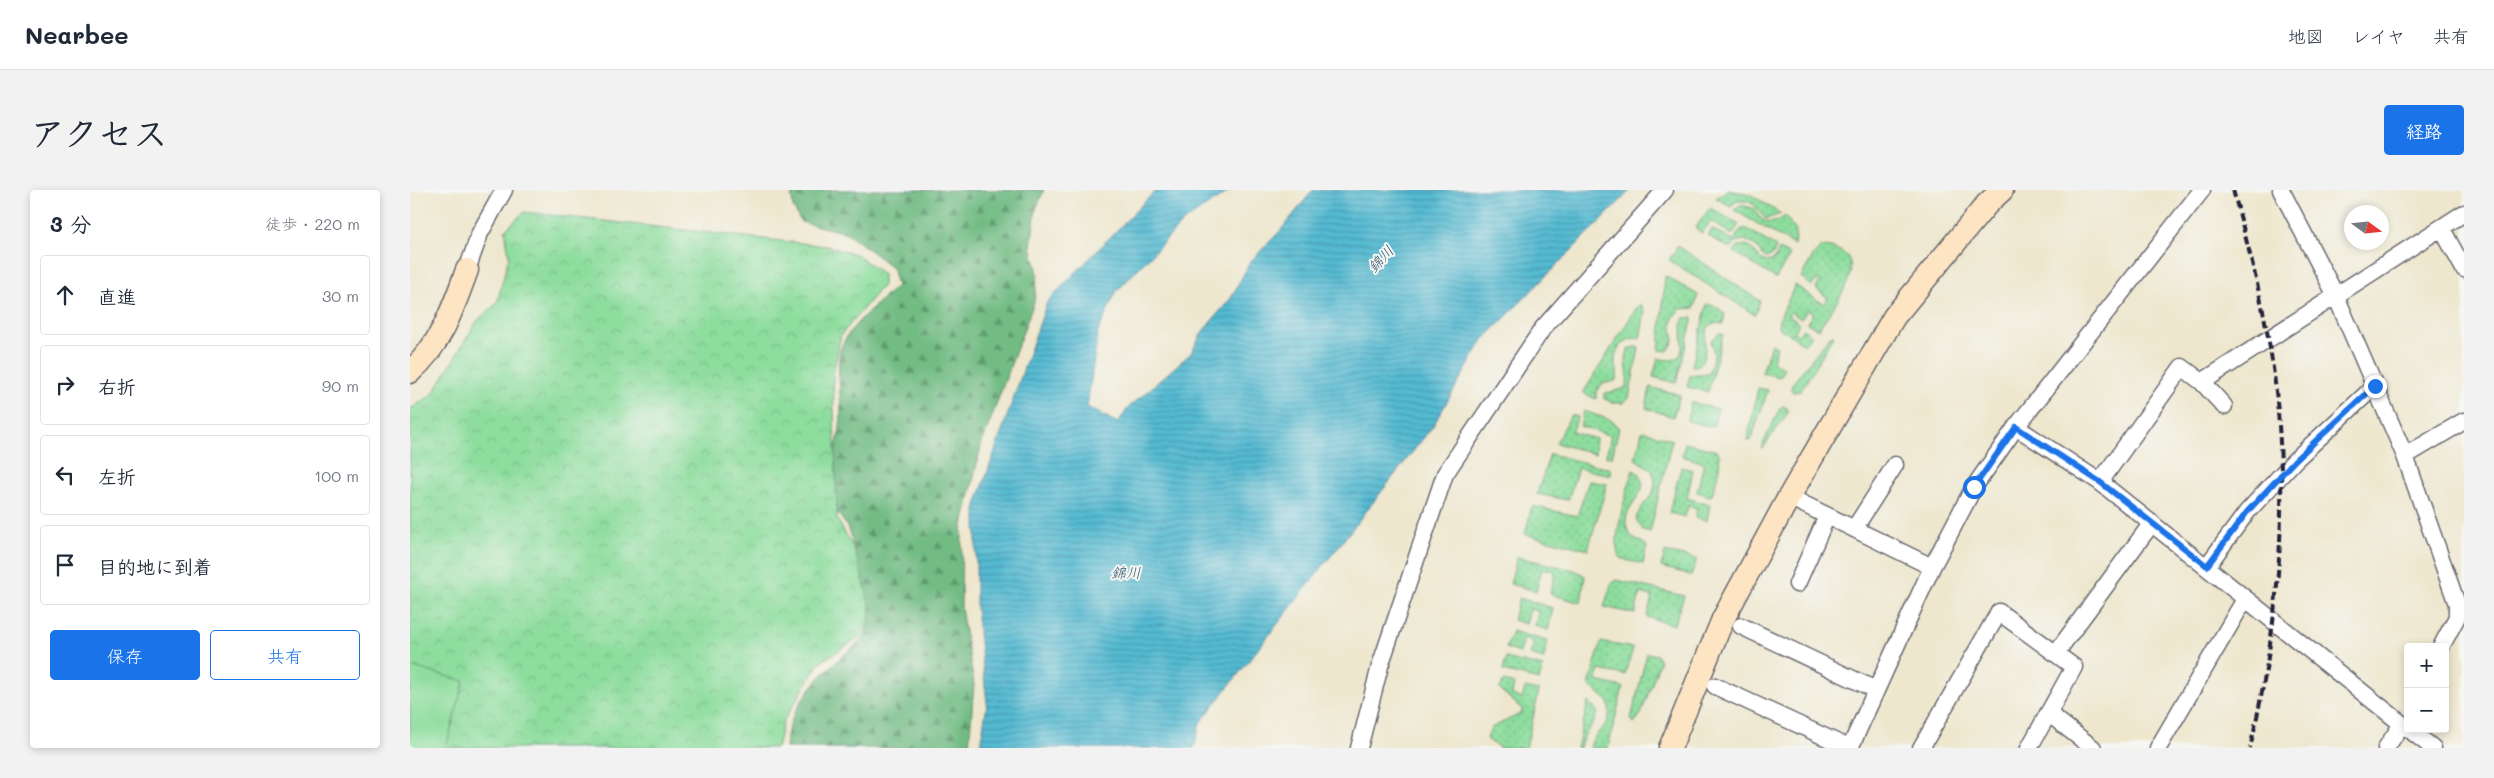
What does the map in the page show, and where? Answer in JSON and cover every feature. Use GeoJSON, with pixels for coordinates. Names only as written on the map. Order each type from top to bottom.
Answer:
{"type":"FeatureCollection","features":[{"type":"Feature","properties":{"kind":"street"},"geometry":{"type":"LineString","coordinates":[[410,372],[424,359],[440,336],[480,233],[504,190]]}},
{"type":"Feature","properties":{"kind":"street"},"geometry":{"type":"LineString","coordinates":[[1359,748],[1380,666],[1445,474],[1543,328],[1665,190]]}},
{"type":"Feature","properties":{"kind":"street"},"geometry":{"type":"LineString","coordinates":[[1670,748],[1723,619],[1789,497],[1894,317],[1987,204],[2002,190]]}},
{"type":"Feature","properties":{"kind":"street"},"geometry":{"type":"LineString","coordinates":[[1715,686],[1849,748],[1932,568],[1974,487],[2016,427],[2202,190]]}},
{"type":"Feature","properties":{"kind":"street"},"geometry":{"type":"LineString","coordinates":[[2282,190],[2335,294],[2405,456],[2461,616],[2444,643]]}},
{"type":"Feature","properties":{"kind":"street"},"geometry":{"type":"LineString","coordinates":[[2202,382],[2335,294],[2442,230],[2464,213]]}},
{"type":"Feature","properties":{"kind":"street"},"geometry":{"type":"LineString","coordinates":[[2442,230],[2464,268]]}},
{"type":"Feature","properties":{"kind":"street"},"geometry":{"type":"LineString","coordinates":[[2100,482],[2182,367],[2202,382],[2224,406]]}},
{"type":"Feature","properties":{"kind":"street"},"geometry":{"type":"LineString","coordinates":[[2207,566],[2247,512],[2295,460],[2375,386]]}},
{"type":"Feature","properties":{"kind":"street"},"geometry":{"type":"LineString","coordinates":[[2405,456],[2464,421]]}},
{"type":"Feature","properties":{"kind":"street"},"geometry":{"type":"LineString","coordinates":[[2016,427],[2100,482],[2404,725]]}},
{"type":"Feature","properties":{"kind":"street"},"geometry":{"type":"LineString","coordinates":[[1854,529],[1895,465]]}},
{"type":"Feature","properties":{"kind":"street"},"geometry":{"type":"LineString","coordinates":[[1789,497],[1932,568]]}},
{"type":"Feature","properties":{"kind":"street"},"geometry":{"type":"LineString","coordinates":[[1797,584],[1827,516]]}},
{"type":"Feature","properties":{"kind":"street"},"geometry":{"type":"LineString","coordinates":[[2056,653],[2152,523]]}},
{"type":"Feature","properties":{"kind":"street"},"geometry":{"type":"LineString","coordinates":[[2158,748],[2245,599]]}},
{"type":"Feature","properties":{"kind":"street"},"geometry":{"type":"LineString","coordinates":[[1921,748],[1999,612],[2074,666],[2029,748]]}},
{"type":"Feature","properties":{"kind":"street"},"geometry":{"type":"LineString","coordinates":[[1741,626],[1876,690]]}},
{"type":"Feature","properties":{"kind":"street"},"geometry":{"type":"LineString","coordinates":[[2048,713],[2093,748]]}},
{"type":"Feature","properties":{"kind":"street"},"geometry":{"type":"LineString","coordinates":[[2386,748],[2404,732]]}},
{"type":"Feature","properties":{"kind":"street"},"geometry":{"type":"LineString","coordinates":[[2414,733],[2433,748]]}},
{"type":"Feature","properties":{"kind":"green space"},"geometry":{"type":"Polygon","coordinates":[[[791,190],[1044,190],[1036,209],[1031,246],[1038,273],[1034,302],[981,446],[962,530],[961,608],[974,684],[969,748],[786,748],[787,734],[791,721],[805,696],[834,664],[860,641],[867,631],[867,612],[859,568],[848,530],[832,501],[830,493],[830,474],[841,418],[839,359],[843,342],[856,324],[897,286],[892,267],[847,233],[801,222],[793,207],[791,190]]]}},
{"type":"Feature","properties":{"kind":"green space"},"geometry":{"type":"Polygon","coordinates":[[[1728,190],[1750,194],[1781,214],[1766,219],[1749,202],[1737,201],[1731,206],[1716,198],[1728,190]]]}},
{"type":"Feature","properties":{"kind":"green space"},"geometry":{"type":"Polygon","coordinates":[[[1740,205],[1753,208],[1767,222],[1775,222],[1785,216],[1796,231],[1794,245],[1734,210],[1740,205]]]}},
{"type":"Feature","properties":{"kind":"green space"},"geometry":{"type":"Polygon","coordinates":[[[1710,208],[1739,224],[1732,235],[1711,221],[1702,233],[1695,228],[1710,208]]]}},
{"type":"Feature","properties":{"kind":"green space"},"geometry":{"type":"Polygon","coordinates":[[[524,212],[827,246],[857,255],[883,274],[883,285],[841,335],[833,373],[837,519],[853,547],[859,565],[870,606],[869,622],[863,635],[819,663],[783,722],[777,748],[410,748],[410,409],[432,395],[477,321],[497,303],[509,256],[505,230],[524,212]]]}},
{"type":"Feature","properties":{"kind":"green space"},"geometry":{"type":"Polygon","coordinates":[[[1712,229],[1733,241],[1741,229],[1747,229],[1776,247],[1773,255],[1766,258],[1755,246],[1744,240],[1736,242],[1731,249],[1708,236],[1712,229]]]}},
{"type":"Feature","properties":{"kind":"green space"},"geometry":{"type":"Polygon","coordinates":[[[1746,245],[1765,261],[1775,259],[1779,249],[1790,255],[1776,278],[1734,252],[1738,246],[1746,245]]]}},
{"type":"Feature","properties":{"kind":"green space"},"geometry":{"type":"Polygon","coordinates":[[[1678,246],[1760,301],[1755,315],[1669,260],[1678,246]]]}},
{"type":"Feature","properties":{"kind":"green space"},"geometry":{"type":"Polygon","coordinates":[[[1821,247],[1839,250],[1848,258],[1851,268],[1842,294],[1818,329],[1807,323],[1813,313],[1808,310],[1801,319],[1791,312],[1788,315],[1799,323],[1794,333],[1798,335],[1803,329],[1812,336],[1804,344],[1778,327],[1779,320],[1795,285],[1823,304],[1828,298],[1816,289],[1820,281],[1817,280],[1812,286],[1801,277],[1813,256],[1821,247]]]}},
{"type":"Feature","properties":{"kind":"green space"},"geometry":{"type":"Polygon","coordinates":[[[1665,276],[1698,295],[1694,308],[1680,309],[1673,318],[1674,341],[1668,351],[1659,350],[1665,276]]]}},
{"type":"Feature","properties":{"kind":"green space"},"geometry":{"type":"Polygon","coordinates":[[[1641,304],[1645,312],[1640,338],[1627,340],[1618,349],[1615,358],[1617,378],[1615,381],[1602,384],[1596,392],[1596,399],[1583,393],[1637,307],[1641,304]]]}},
{"type":"Feature","properties":{"kind":"green space"},"geometry":{"type":"Polygon","coordinates":[[[1707,304],[1717,307],[1725,314],[1723,324],[1713,323],[1709,326],[1705,354],[1701,363],[1696,367],[1692,366],[1707,304]]]}},
{"type":"Feature","properties":{"kind":"green space"},"geometry":{"type":"Polygon","coordinates":[[[1684,318],[1693,318],[1676,383],[1653,377],[1658,358],[1669,360],[1677,358],[1681,354],[1684,318]]]}},
{"type":"Feature","properties":{"kind":"green space"},"geometry":{"type":"Polygon","coordinates":[[[1719,333],[1723,334],[1708,392],[1687,387],[1690,375],[1709,373],[1714,354],[1711,341],[1719,333]]]}},
{"type":"Feature","properties":{"kind":"green space"},"geometry":{"type":"Polygon","coordinates":[[[1834,335],[1801,391],[1793,392],[1791,389],[1792,384],[1830,336],[1834,335]]]}},
{"type":"Feature","properties":{"kind":"green space"},"geometry":{"type":"Polygon","coordinates":[[[1771,344],[1777,347],[1773,361],[1785,369],[1780,377],[1762,373],[1771,344]]]}},
{"type":"Feature","properties":{"kind":"green space"},"geometry":{"type":"Polygon","coordinates":[[[1635,347],[1639,348],[1629,398],[1623,403],[1614,403],[1604,399],[1604,394],[1625,388],[1628,378],[1626,355],[1628,350],[1635,347]]]}},
{"type":"Feature","properties":{"kind":"green space"},"geometry":{"type":"Polygon","coordinates":[[[1650,387],[1680,395],[1673,417],[1646,408],[1650,387]]]}},
{"type":"Feature","properties":{"kind":"green space"},"geometry":{"type":"Polygon","coordinates":[[[1758,388],[1768,390],[1751,440],[1747,441],[1758,388]]]}},
{"type":"Feature","properties":{"kind":"green space"},"geometry":{"type":"Polygon","coordinates":[[[1691,402],[1718,409],[1713,427],[1687,421],[1691,402]]]}},
{"type":"Feature","properties":{"kind":"green space"},"geometry":{"type":"Polygon","coordinates":[[[1783,406],[1787,408],[1787,414],[1763,448],[1761,448],[1780,408],[1783,406]]]}},
{"type":"Feature","properties":{"kind":"green space"},"geometry":{"type":"Polygon","coordinates":[[[1584,411],[1611,420],[1619,428],[1612,457],[1606,456],[1611,436],[1580,426],[1584,411]]]}},
{"type":"Feature","properties":{"kind":"green space"},"geometry":{"type":"Polygon","coordinates":[[[1571,415],[1578,417],[1572,432],[1596,439],[1595,454],[1556,443],[1571,415]]]}},
{"type":"Feature","properties":{"kind":"green space"},"geometry":{"type":"Polygon","coordinates":[[[1645,431],[1672,440],[1650,532],[1643,530],[1636,519],[1655,486],[1652,470],[1635,459],[1642,432],[1645,431]]]}},
{"type":"Feature","properties":{"kind":"green space"},"geometry":{"type":"Polygon","coordinates":[[[1685,443],[1718,451],[1720,462],[1717,479],[1710,496],[1697,492],[1704,463],[1682,456],[1685,443]]]}},
{"type":"Feature","properties":{"kind":"green space"},"geometry":{"type":"Polygon","coordinates":[[[1550,454],[1611,469],[1610,475],[1578,468],[1568,500],[1537,494],[1550,454]]]}},
{"type":"Feature","properties":{"kind":"green space"},"geometry":{"type":"Polygon","coordinates":[[[1681,467],[1693,470],[1687,498],[1710,505],[1707,521],[1695,518],[1697,508],[1688,506],[1685,517],[1669,513],[1681,467]]]}},
{"type":"Feature","properties":{"kind":"green space"},"geometry":{"type":"Polygon","coordinates":[[[1633,470],[1640,474],[1643,486],[1629,509],[1626,523],[1633,538],[1647,546],[1643,564],[1622,558],[1618,554],[1617,547],[1621,513],[1633,470]]]}},
{"type":"Feature","properties":{"kind":"green space"},"geometry":{"type":"Polygon","coordinates":[[[1589,481],[1607,484],[1588,550],[1525,534],[1532,506],[1577,516],[1589,481]]]}},
{"type":"Feature","properties":{"kind":"green space"},"geometry":{"type":"Polygon","coordinates":[[[1665,552],[1697,559],[1691,575],[1661,567],[1665,552]]]}},
{"type":"Feature","properties":{"kind":"green space"},"geometry":{"type":"Polygon","coordinates":[[[1517,557],[1575,570],[1585,576],[1581,603],[1550,594],[1554,571],[1542,569],[1536,591],[1510,584],[1517,557]]]}},
{"type":"Feature","properties":{"kind":"green space"},"geometry":{"type":"Polygon","coordinates":[[[1617,580],[1684,596],[1674,625],[1647,617],[1652,596],[1640,593],[1635,614],[1604,607],[1611,584],[1617,580]]]}},
{"type":"Feature","properties":{"kind":"green space"},"geometry":{"type":"Polygon","coordinates":[[[1519,598],[1553,608],[1548,630],[1535,626],[1538,611],[1530,609],[1526,624],[1513,620],[1519,598]]]}},
{"type":"Feature","properties":{"kind":"green space"},"geometry":{"type":"Polygon","coordinates":[[[1512,631],[1547,641],[1544,659],[1530,655],[1534,642],[1524,638],[1520,653],[1506,648],[1512,631]]]}},
{"type":"Feature","properties":{"kind":"green space"},"geometry":{"type":"Polygon","coordinates":[[[1601,642],[1633,648],[1625,675],[1599,670],[1596,681],[1623,687],[1608,748],[1590,748],[1595,736],[1609,717],[1608,701],[1589,685],[1601,642]]]}},
{"type":"Feature","properties":{"kind":"green space"},"geometry":{"type":"Polygon","coordinates":[[[1647,653],[1657,655],[1660,661],[1641,714],[1634,723],[1631,719],[1647,653]]]}},
{"type":"Feature","properties":{"kind":"green space"},"geometry":{"type":"Polygon","coordinates":[[[1506,658],[1543,667],[1539,680],[1503,671],[1506,658]]]}},
{"type":"Feature","properties":{"kind":"green space"},"geometry":{"type":"Polygon","coordinates":[[[410,666],[464,681],[446,748],[410,748],[410,666]]]}},
{"type":"Feature","properties":{"kind":"green space"},"geometry":{"type":"Polygon","coordinates":[[[1504,681],[1514,684],[1512,695],[1522,699],[1525,688],[1539,691],[1526,748],[1500,748],[1487,739],[1491,728],[1522,713],[1522,709],[1499,689],[1504,681]]]}},
{"type":"Feature","properties":{"kind":"green space"},"geometry":{"type":"Polygon","coordinates":[[[1588,702],[1598,712],[1581,742],[1580,748],[1577,748],[1588,702]]]}},
{"type":"Feature","properties":{"kind":"water","name":"錦川"},"geometry":{"type":"Polygon","coordinates":[[[1156,190],[1231,190],[1183,222],[1116,292],[1098,332],[1087,407],[1118,423],[1128,408],[1191,353],[1203,331],[1231,298],[1250,262],[1280,231],[1313,190],[1631,190],[1483,340],[1433,426],[1200,723],[1194,748],[980,748],[987,703],[976,608],[976,505],[1047,302],[1156,190]]]}},
{"type":"Feature","properties":{"kind":"railway"},"geometry":{"type":"LineString","coordinates":[[2233,190],[2270,348],[2277,401],[2280,445],[2281,488],[2278,576],[2267,662],[2250,748]]}},
{"type":"Feature","properties":{"kind":"route"},"geometry":{"type":"LineString","coordinates":[[1974,487],[2016,427],[2100,482],[2207,566],[2247,512],[2295,460],[2375,386]]}}]}
